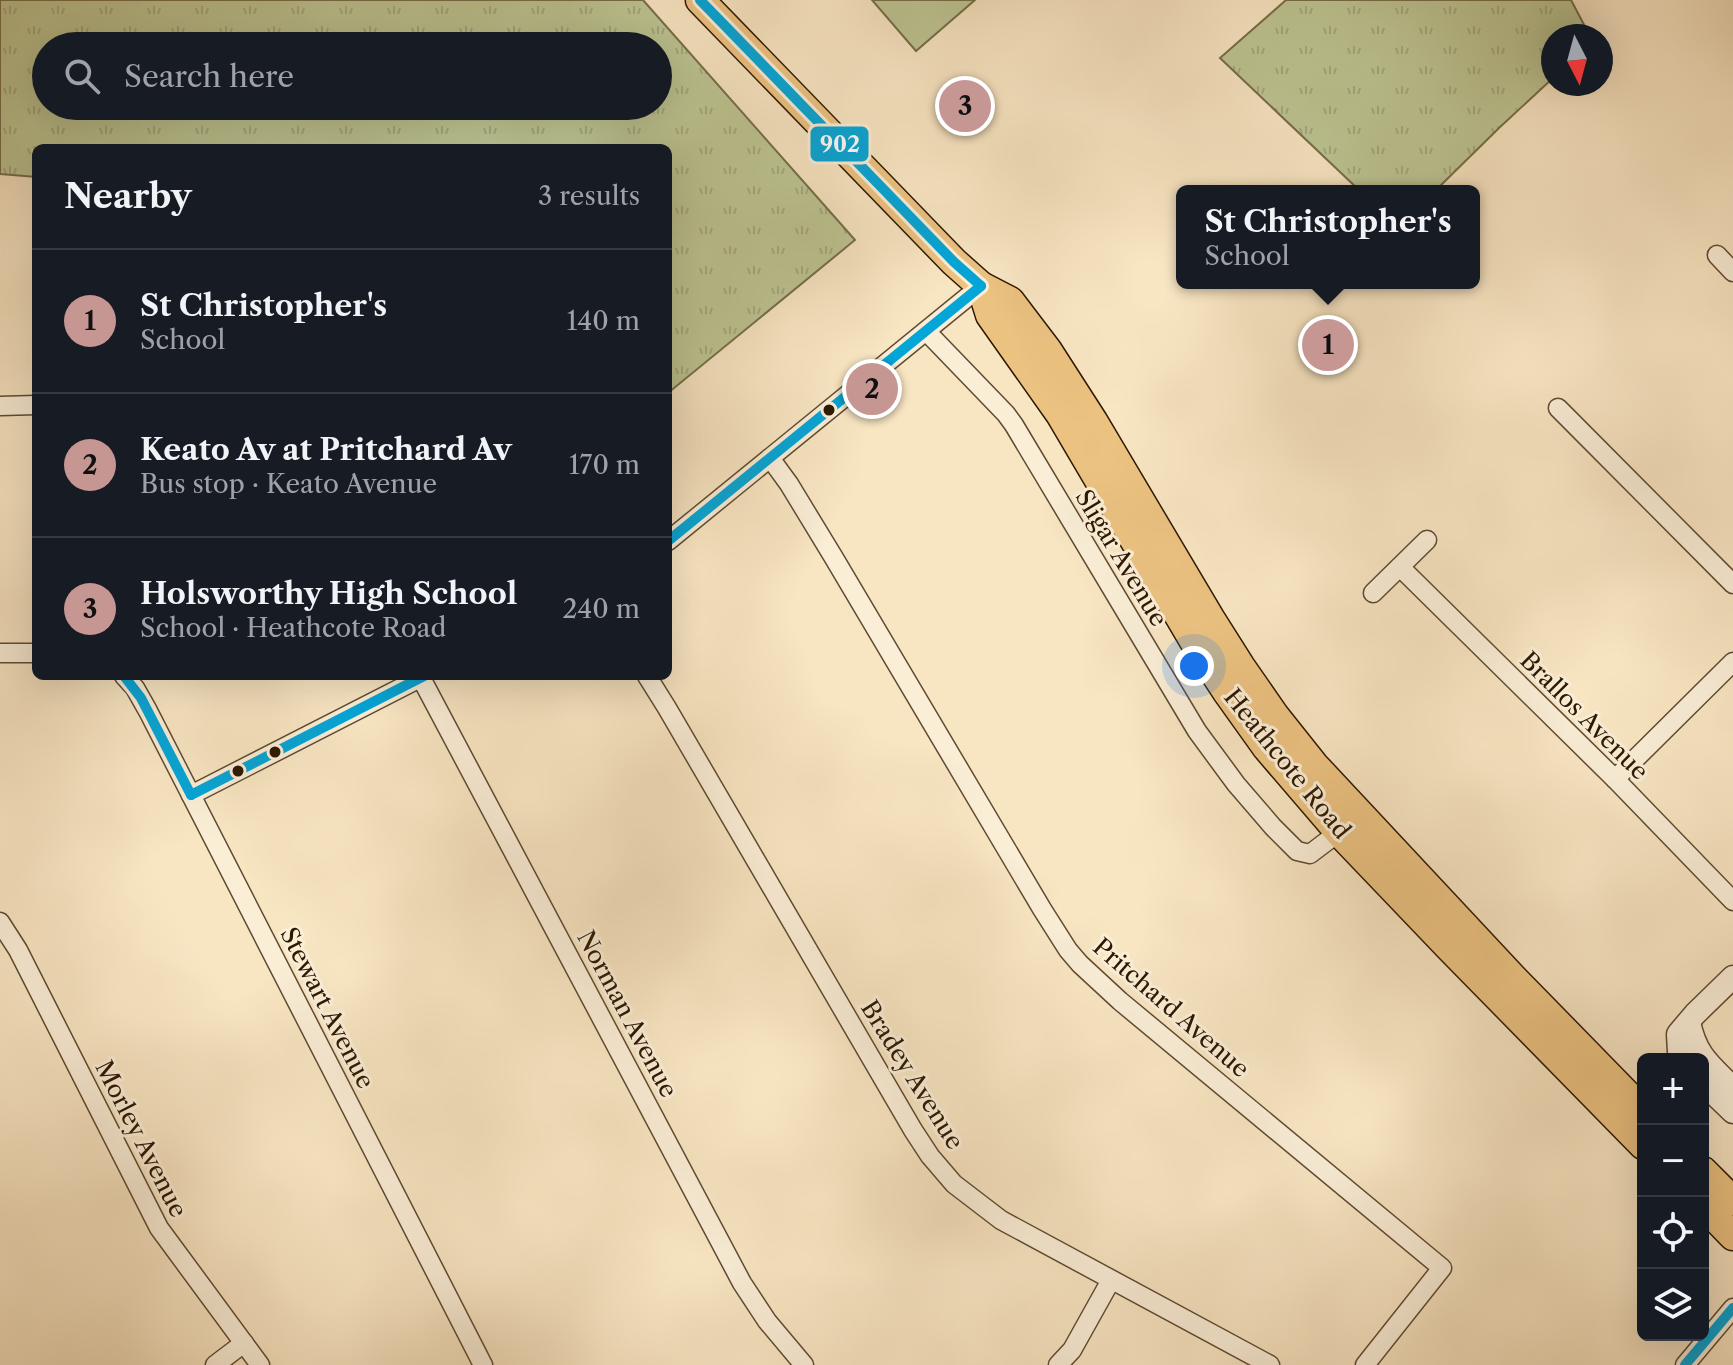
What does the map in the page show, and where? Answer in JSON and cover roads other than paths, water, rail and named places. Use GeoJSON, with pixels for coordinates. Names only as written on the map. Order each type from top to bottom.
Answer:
{"type":"FeatureCollection","features":[{"type":"Feature","properties":{"kind":"main road","name":"Heathcote Road"},"geometry":{"type":"LineString","coordinates":[[700,0],[954,262],[981,286],[1010,301],[1048,351],[1093,421],[1224,642],[1314,765],[1482,947],[1637,1105]]}},
{"type":"Feature","properties":{"kind":"main road","name":"Heathcote Road"},"geometry":{"type":"LineString","coordinates":[[981,286],[990,315],[1060,414],[1220,681],[1276,759],[1339,832],[1637,1139]]}},
{"type":"Feature","properties":{"kind":"main road"},"geometry":{"type":"LineString","coordinates":[[1709,1177],[1733,1201]]}},
{"type":"Feature","properties":{"kind":"main road"},"geometry":{"type":"LineString","coordinates":[[1709,1211],[1733,1236]]}},
{"type":"Feature","properties":{"kind":"street"},"geometry":{"type":"LineString","coordinates":[[1717,255],[1733,272]]}},
{"type":"Feature","properties":{"kind":"street"},"geometry":{"type":"LineString","coordinates":[[672,538],[981,286]]}},
{"type":"Feature","properties":{"kind":"street","name":"Sligar Avenue"},"geometry":{"type":"LineString","coordinates":[[926,331],[1014,425],[1187,716],[1254,806],[1285,840],[1302,853],[1310,854],[1339,832]]}},
{"type":"Feature","properties":{"kind":"street"},"geometry":{"type":"LineString","coordinates":[[0,406],[32,405]]}},
{"type":"Feature","properties":{"kind":"street"},"geometry":{"type":"LineString","coordinates":[[1558,408],[1733,584]]}},
{"type":"Feature","properties":{"kind":"street","name":"Pritchard Avenue"},"geometry":{"type":"LineString","coordinates":[[770,458],[797,496],[1042,909],[1074,957],[1120,1001],[1442,1268],[1365,1365]]}},
{"type":"Feature","properties":{"kind":"street"},"geometry":{"type":"LineString","coordinates":[[1373,593],[1427,540]]}},
{"type":"Feature","properties":{"kind":"street","name":"Brallos Avenue"},"geometry":{"type":"LineString","coordinates":[[1400,567],[1615,779],[1733,901]]}},
{"type":"Feature","properties":{"kind":"street"},"geometry":{"type":"LineString","coordinates":[[0,653],[32,653]]}},
{"type":"Feature","properties":{"kind":"street"},"geometry":{"type":"LineString","coordinates":[[1615,779],[1733,662]]}},
{"type":"Feature","properties":{"kind":"street","name":"Stewart Avenue"},"geometry":{"type":"LineString","coordinates":[[127,680],[141,698],[483,1365]]}},
{"type":"Feature","properties":{"kind":"street"},"geometry":{"type":"LineString","coordinates":[[191,795],[415,680]]}},
{"type":"Feature","properties":{"kind":"street","name":"Norman Avenue"},"geometry":{"type":"LineString","coordinates":[[423,680],[742,1283],[767,1321],[804,1365]]}},
{"type":"Feature","properties":{"kind":"street","name":"Bradey Avenue"},"geometry":{"type":"LineString","coordinates":[[650,680],[895,1100],[930,1156],[954,1184],[1001,1220],[1263,1363]]}},
{"type":"Feature","properties":{"kind":"street","name":"Morley Avenue"},"geometry":{"type":"LineString","coordinates":[[0,922],[18,950],[159,1228],[260,1365]]}},
{"type":"Feature","properties":{"kind":"street"},"geometry":{"type":"LineString","coordinates":[[1680,1053],[1678,1034],[1733,977]]}},
{"type":"Feature","properties":{"kind":"street"},"geometry":{"type":"LineString","coordinates":[[1689,1022],[1701,1056],[1733,1088]]}},
{"type":"Feature","properties":{"kind":"street"},"geometry":{"type":"LineString","coordinates":[[1709,1089],[1733,1112]]}},
{"type":"Feature","properties":{"kind":"street"},"geometry":{"type":"LineString","coordinates":[[1058,1365],[1072,1350],[1111,1280]]}},
{"type":"Feature","properties":{"kind":"street"},"geometry":{"type":"LineString","coordinates":[[1685,1365],[1733,1308]]}},
{"type":"Feature","properties":{"kind":"street"},"geometry":{"type":"LineString","coordinates":[[215,1365],[244,1343]]}},
{"type":"Feature","properties":{"kind":"place","name":"Holsworthy High School"},"geometry":{"type":"Point","coordinates":[965,106]}},
{"type":"Feature","properties":{"kind":"place","name":"St Christopher's"},"geometry":{"type":"Point","coordinates":[1328,345]}},
{"type":"Feature","properties":{"kind":"place","name":"Keato Av at Pritchard Av"},"geometry":{"type":"Point","coordinates":[872,389]}}]}
